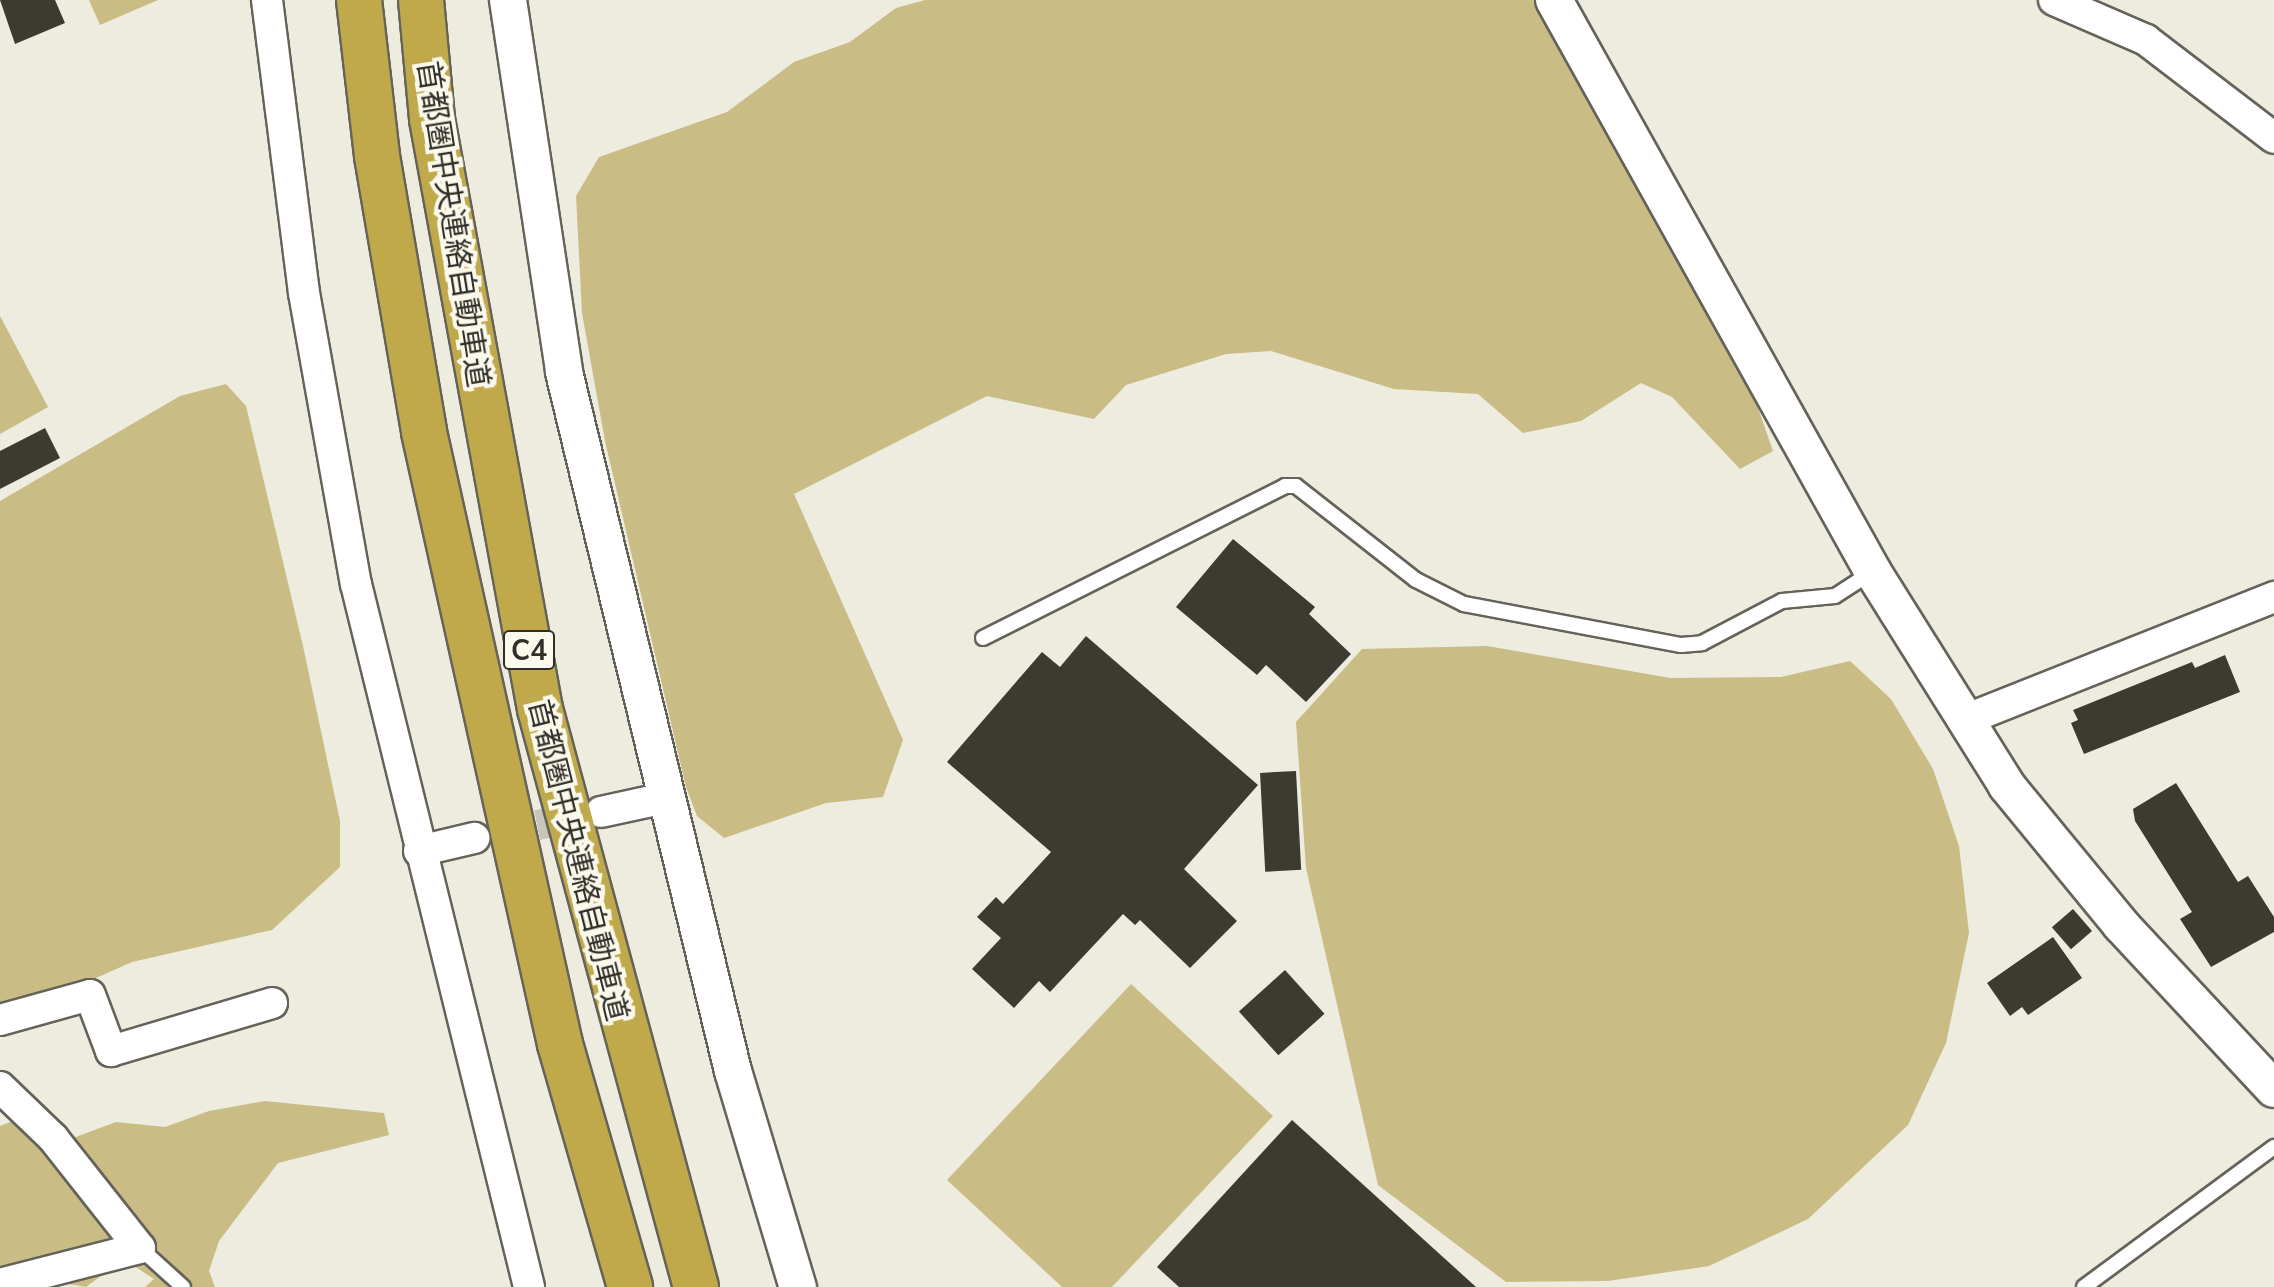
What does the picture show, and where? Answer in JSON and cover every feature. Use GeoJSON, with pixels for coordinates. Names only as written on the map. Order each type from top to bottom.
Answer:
{"type":"FeatureCollection","features":[{"type":"Feature","properties":{"kind":"highway","name":"首都圏中央連絡自動車道"},"geometry":{"type":"LineString","coordinates":[[359,0],[377,156],[424,432],[560,1044],[630,1287]]}},
{"type":"Feature","properties":{"kind":"highway","name":"首都圏中央連絡自動車道"},"geometry":{"type":"LineString","coordinates":[[421,0],[432,119],[540,709],[626,1048],[696,1287]]}},
{"type":"Feature","properties":{"kind":"street"},"geometry":{"type":"LineString","coordinates":[[267,0],[304,293],[353,568],[419,851],[529,1287]]}},
{"type":"Feature","properties":{"kind":"street"},"geometry":{"type":"LineString","coordinates":[[508,0],[564,372],[733,1071],[798,1287]]}},
{"type":"Feature","properties":{"kind":"street"},"geometry":{"type":"LineString","coordinates":[[1554,0],[1873,572],[2007,786],[2121,925],[2274,1089]]}},
{"type":"Feature","properties":{"kind":"street"},"geometry":{"type":"LineString","coordinates":[[2054,0],[2146,40],[2274,138]]}},
{"type":"Feature","properties":{"kind":"street"},"geometry":{"type":"LineString","coordinates":[[1965,720],[2274,597]]}},
{"type":"Feature","properties":{"kind":"street"},"geometry":{"type":"LineString","coordinates":[[601,812],[665,798]]}},
{"type":"Feature","properties":{"kind":"street"},"geometry":{"type":"LineString","coordinates":[[419,851],[474,838]]}},
{"type":"Feature","properties":{"kind":"street"},"geometry":{"type":"LineString","coordinates":[[0,1020],[90,995],[111,1051],[272,1003]]}},
{"type":"Feature","properties":{"kind":"street"},"geometry":{"type":"LineString","coordinates":[[0,1087],[53,1138],[140,1248],[0,1284]]}},
{"type":"Feature","properties":{"kind":"lane"},"geometry":{"type":"LineString","coordinates":[[983,638],[1285,486],[1296,486],[1416,580],[1464,604],[1681,645],[1702,643],[1782,601],[1835,596],[1873,572]]}},
{"type":"Feature","properties":{"kind":"lane"},"geometry":{"type":"LineString","coordinates":[[2084,1287],[2274,1147]]}},
{"type":"Feature","properties":{"kind":"lane"},"geometry":{"type":"LineString","coordinates":[[140,1248],[183,1287]]}},
{"type":"Feature","properties":{"kind":"shaded area"},"geometry":{"type":"Polygon","coordinates":[[[89,0],[158,0],[100,25],[89,0]]]}},
{"type":"Feature","properties":{"kind":"shaded area"},"geometry":{"type":"Polygon","coordinates":[[[925,0],[1538,0],[1751,388],[1773,451],[1740,469],[1672,397],[1641,383],[1581,421],[1523,433],[1478,394],[1394,389],[1271,351],[1226,354],[1126,385],[1094,419],[987,396],[794,494],[903,740],[883,797],[826,803],[724,838],[697,816],[686,787],[605,441],[582,313],[576,196],[599,157],[727,112],[794,62],[850,42],[896,8],[925,0]]]}},
{"type":"Feature","properties":{"kind":"shaded area"},"geometry":{"type":"Polygon","coordinates":[[[0,316],[48,407],[0,434],[0,316]]]}},
{"type":"Feature","properties":{"kind":"shaded area"},"geometry":{"type":"Polygon","coordinates":[[[226,384],[246,406],[303,646],[340,821],[340,867],[272,930],[132,962],[78,986],[0,1007],[0,501],[180,396],[226,384]]]}},
{"type":"Feature","properties":{"kind":"shaded area"},"geometry":{"type":"Polygon","coordinates":[[[1487,646],[1670,678],[1781,677],[1850,661],[1891,699],[1933,769],[1959,846],[1969,933],[1946,1043],[1908,1125],[1808,1219],[1709,1266],[1608,1281],[1506,1282],[1378,1185],[1306,868],[1296,722],[1362,649],[1487,646]]]}},
{"type":"Feature","properties":{"kind":"shaded area"},"geometry":{"type":"Polygon","coordinates":[[[1131,984],[1273,1116],[1112,1287],[1062,1287],[947,1180],[1131,984]]]}},
{"type":"Feature","properties":{"kind":"shaded area"},"geometry":{"type":"Polygon","coordinates":[[[265,1101],[384,1113],[389,1135],[278,1163],[219,1241],[209,1271],[215,1287],[145,1287],[154,1279],[131,1264],[113,1267],[86,1287],[51,1281],[0,1287],[0,1126],[13,1121],[73,1138],[116,1122],[165,1127],[209,1111],[265,1101]]]}},
{"type":"Feature","properties":{"kind":"building"},"geometry":{"type":"Polygon","coordinates":[[[0,0],[55,0],[65,23],[15,44],[0,0]]]}},
{"type":"Feature","properties":{"kind":"building"},"geometry":{"type":"Polygon","coordinates":[[[45,428],[60,458],[0,489],[0,451],[45,428]]]}},
{"type":"Feature","properties":{"kind":"building"},"geometry":{"type":"Polygon","coordinates":[[[1233,539],[1315,607],[1309,614],[1351,654],[1306,702],[1266,665],[1257,675],[1176,607],[1233,539]]]}},
{"type":"Feature","properties":{"kind":"building"},"geometry":{"type":"Polygon","coordinates":[[[1086,636],[1258,785],[1184,869],[1237,921],[1190,968],[1140,920],[1135,925],[1123,914],[1050,992],[1039,981],[1014,1008],[972,969],[1001,938],[977,917],[996,897],[1003,904],[1051,852],[947,762],[1042,652],[1060,667],[1086,636]]]}},
{"type":"Feature","properties":{"kind":"building"},"geometry":{"type":"Polygon","coordinates":[[[2225,655],[2240,692],[2084,754],[2071,723],[2078,720],[2073,710],[2192,662],[2195,668],[2225,655]]]}},
{"type":"Feature","properties":{"kind":"building"},"geometry":{"type":"Polygon","coordinates":[[[1296,771],[1301,870],[1265,872],[1260,773],[1296,771]]]}},
{"type":"Feature","properties":{"kind":"building"},"geometry":{"type":"Polygon","coordinates":[[[2176,783],[2238,882],[2248,876],[2274,917],[2274,932],[2211,967],[2180,919],[2192,912],[2135,821],[2133,809],[2176,783]]]}},
{"type":"Feature","properties":{"kind":"building"},"geometry":{"type":"Polygon","coordinates":[[[2073,909],[2092,931],[2071,949],[2052,927],[2073,909]]]}},
{"type":"Feature","properties":{"kind":"building"},"geometry":{"type":"Polygon","coordinates":[[[2053,937],[2082,978],[2028,1015],[2022,1007],[2010,1016],[1987,983],[2053,937]]]}},
{"type":"Feature","properties":{"kind":"building"},"geometry":{"type":"Polygon","coordinates":[[[1285,970],[1324,1014],[1278,1055],[1239,1011],[1285,970]]]}},
{"type":"Feature","properties":{"kind":"building"},"geometry":{"type":"Polygon","coordinates":[[[1292,1120],[1476,1287],[1179,1287],[1157,1267],[1292,1120]]]}},
{"type":"Feature","properties":{"kind":"tunnel"},"geometry":{"type":"LineString","coordinates":[[493,834],[587,815]]}}]}
